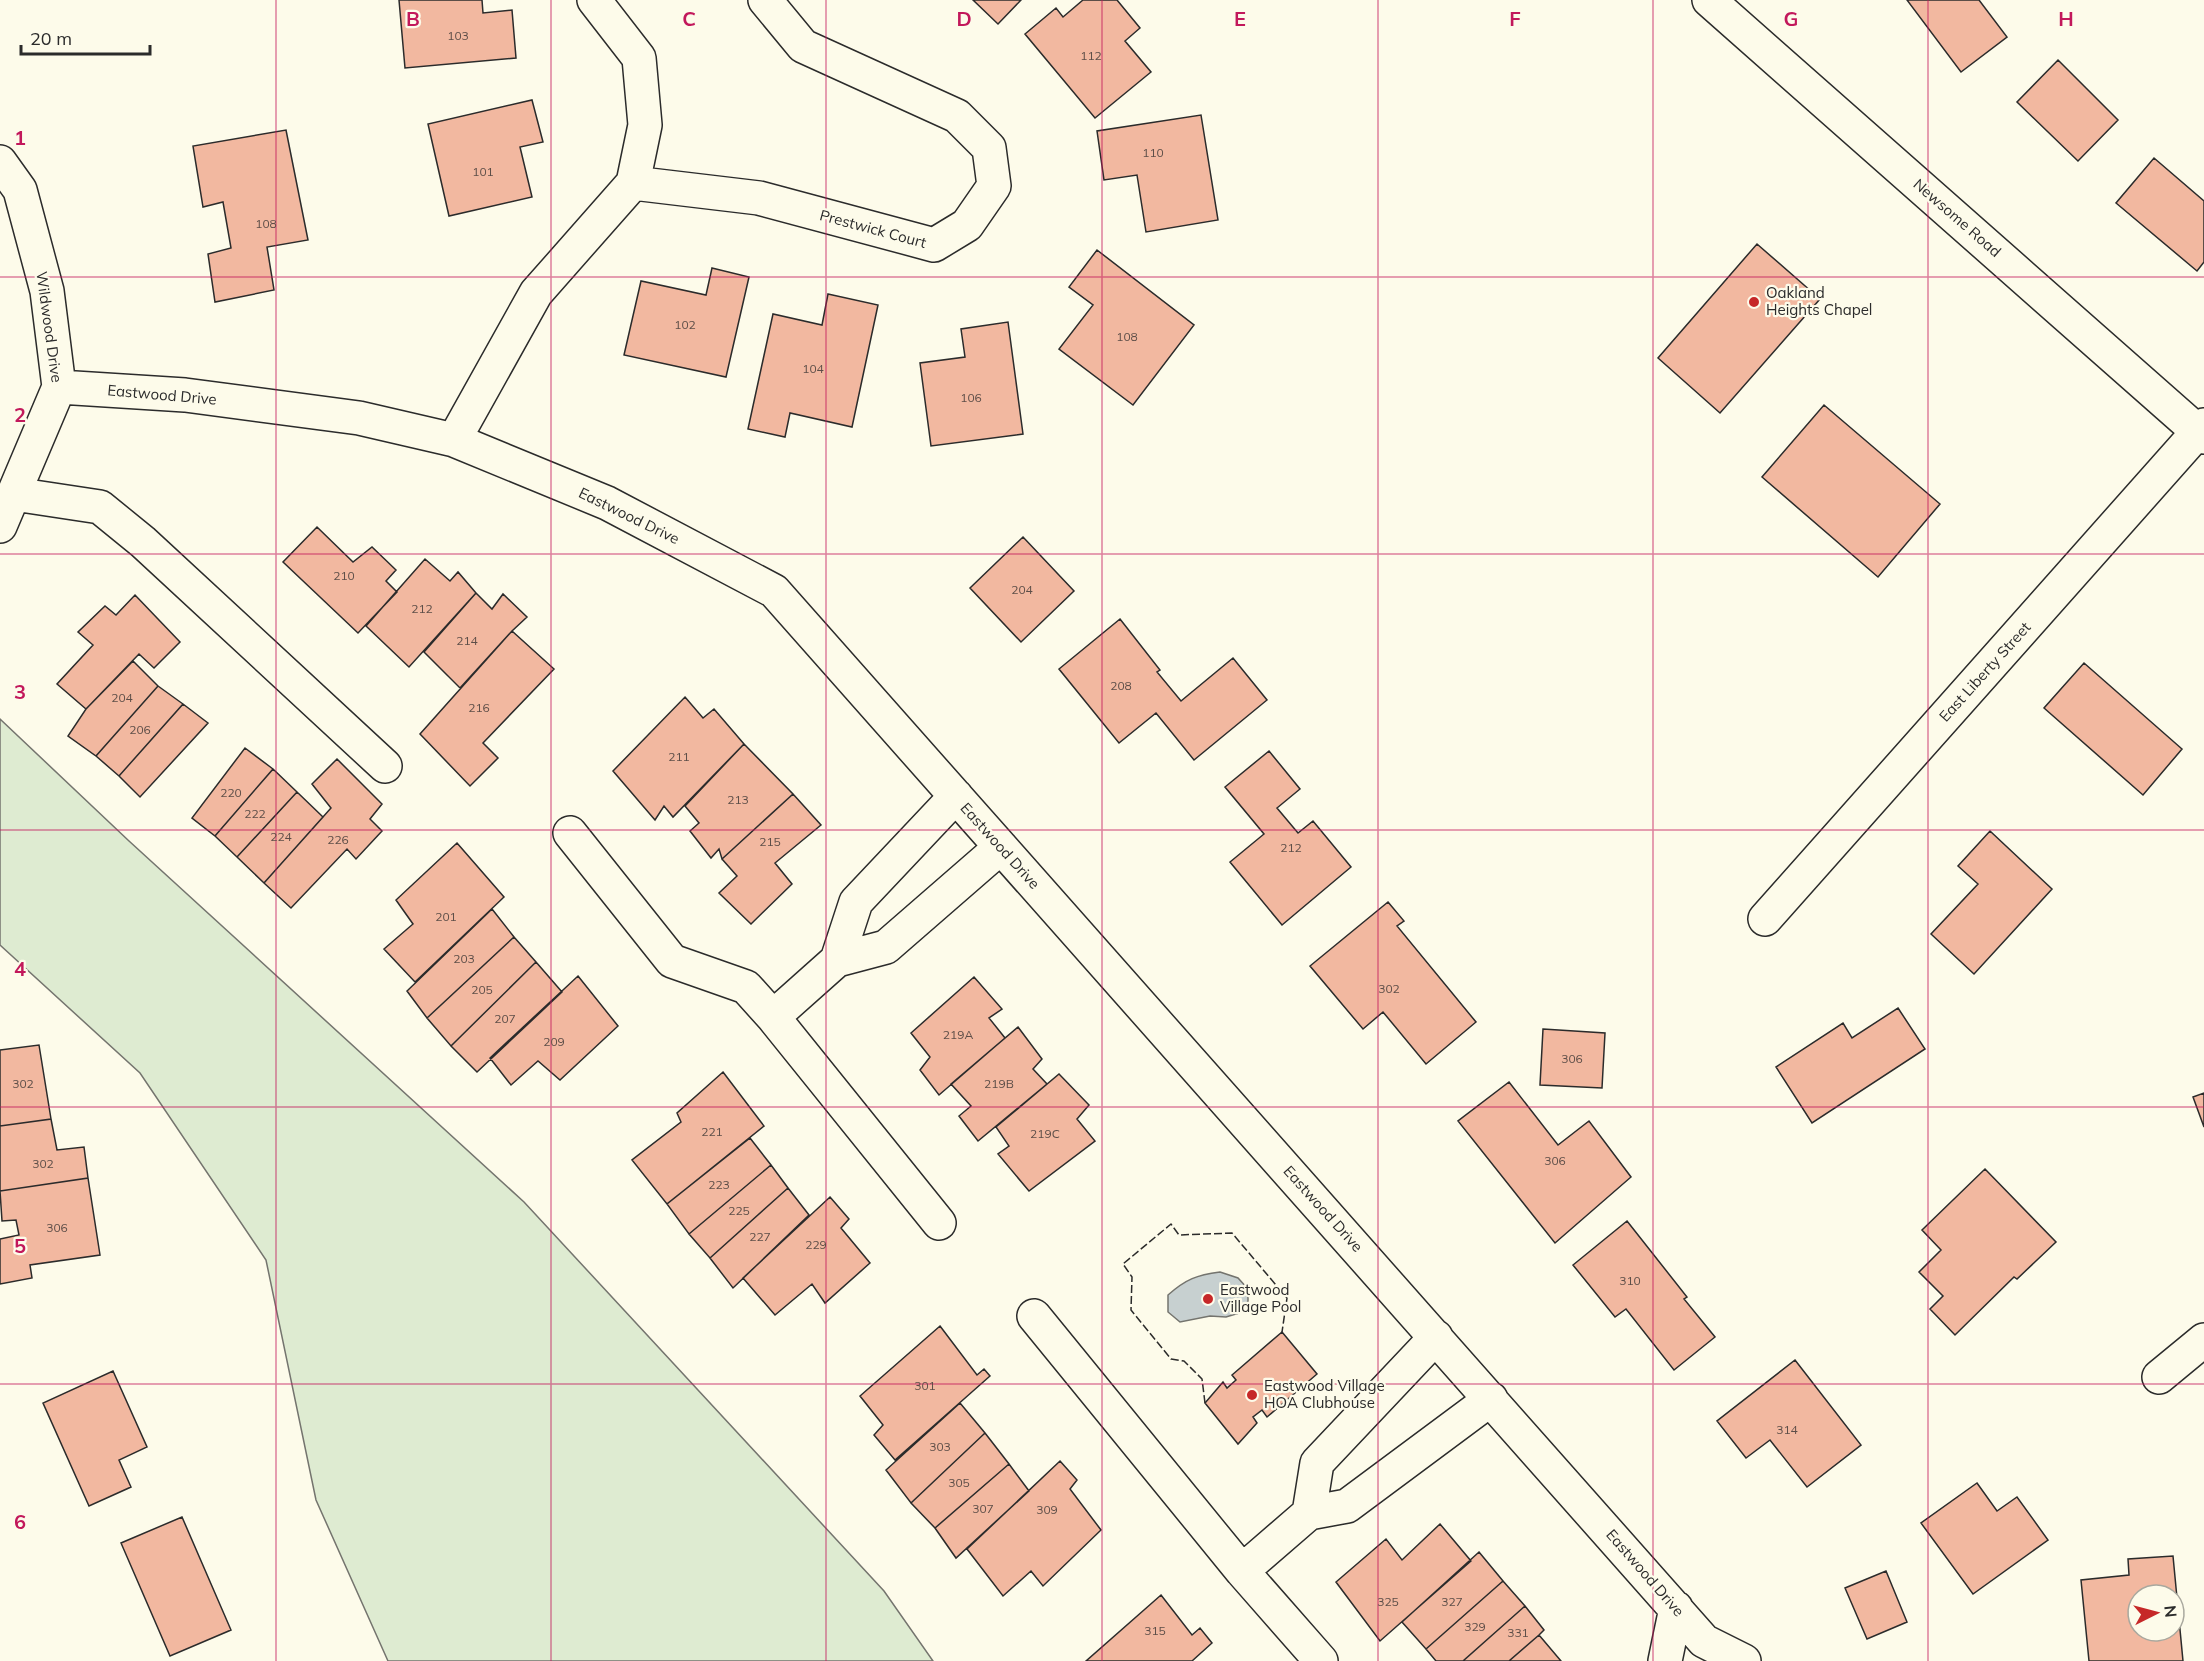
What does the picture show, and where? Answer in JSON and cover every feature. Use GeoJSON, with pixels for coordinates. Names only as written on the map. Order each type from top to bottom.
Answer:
{"type":"FeatureCollection","features":[{"type":"Feature","properties":{"kind":"street"},"geometry":{"type":"LineString","coordinates":[[454,440],[536,293],[633,183],[645,125],[639,58],[594,0]]}},
{"type":"Feature","properties":{"kind":"street","name":"Prestwick Court"},"geometry":{"type":"LineString","coordinates":[[633,183],[759,198],[934,246],[967,225],[993,186],[989,148],[957,116],[803,46],[765,0]]}},
{"type":"Feature","properties":{"kind":"street","name":"Newsome Road"},"geometry":{"type":"LineString","coordinates":[[1709,0],[2202,431]]}},
{"type":"Feature","properties":{"kind":"street","name":"Wildwood Drive"},"geometry":{"type":"LineString","coordinates":[[0,162],[20,190],[47,291],[59,387],[0,526]]}},
{"type":"Feature","properties":{"kind":"street","name":"Eastwood Drive"},"geometry":{"type":"LineString","coordinates":[[59,387],[185,396],[359,418],[454,440],[607,503],[774,591],[1704,1641],[1735,1659]]}},
{"type":"Feature","properties":{"kind":"street","name":"East Liberty Street"},"geometry":{"type":"LineString","coordinates":[[1765,919],[2202,431]]}},
{"type":"Feature","properties":{"kind":"street"},"geometry":{"type":"LineString","coordinates":[[14,494],[100,507],[143,542],[386,766]]}},
{"type":"Feature","properties":{"kind":"street"},"geometry":{"type":"LineString","coordinates":[[837,960],[856,902],[956,796]]}},
{"type":"Feature","properties":{"kind":"street"},"geometry":{"type":"LineString","coordinates":[[570,833],[672,961],[746,987],[774,1017],[939,1222]]}},
{"type":"Feature","properties":{"kind":"street"},"geometry":{"type":"LineString","coordinates":[[774,1017],[837,960],[886,947],[1001,847]]}},
{"type":"Feature","properties":{"kind":"street"},"geometry":{"type":"LineString","coordinates":[[1034,1316],[1242,1571],[1320,1661]]}},
{"type":"Feature","properties":{"kind":"street"},"geometry":{"type":"LineString","coordinates":[[1309,1513],[1317,1463],[1436,1337]]}},
{"type":"Feature","properties":{"kind":"street"},"geometry":{"type":"LineString","coordinates":[[2159,1377],[2204,1340]]}},
{"type":"Feature","properties":{"kind":"street"},"geometry":{"type":"LineString","coordinates":[[1242,1571],[1309,1513],[1347,1506],[1491,1399]]}},
{"type":"Feature","properties":{"kind":"street"},"geometry":{"type":"LineString","coordinates":[[1665,1661],[1676,1608]]}},
{"type":"Feature","properties":{"kind":"green space"},"geometry":{"type":"Polygon","coordinates":[[[0,719],[129,841],[524,1202],[884,1591],[933,1661],[388,1661],[316,1500],[266,1260],[140,1073],[0,945],[0,719]]]}},
{"type":"Feature","properties":{"kind":"shaded area","name":"Eastwood Village Pool"},"geometry":{"type":"Polygon","coordinates":[[[1220,1272],[1238,1278],[1248,1289],[1248,1302],[1239,1313],[1226,1317],[1210,1316],[1180,1322],[1168,1312],[1168,1295],[1174,1290],[1186,1281],[1220,1272]]]}},
{"type":"Feature","properties":{"kind":"building"},"geometry":{"type":"Polygon","coordinates":[[[399,0],[482,0],[483,13],[512,10],[516,58],[405,68],[399,0]]]}},
{"type":"Feature","properties":{"kind":"building"},"geometry":{"type":"Polygon","coordinates":[[[973,0],[1021,0],[998,24],[973,0]]]}},
{"type":"Feature","properties":{"kind":"building"},"geometry":{"type":"Polygon","coordinates":[[[1083,0],[1117,0],[1140,28],[1125,41],[1151,72],[1095,118],[1025,34],[1056,8],[1063,17],[1083,0]]]}},
{"type":"Feature","properties":{"kind":"building"},"geometry":{"type":"Polygon","coordinates":[[[1907,0],[1979,0],[2007,37],[1961,72],[1907,0]]]}},
{"type":"Feature","properties":{"kind":"building"},"geometry":{"type":"Polygon","coordinates":[[[2058,60],[2118,120],[2078,161],[2017,102],[2058,60]]]}},
{"type":"Feature","properties":{"kind":"building"},"geometry":{"type":"Polygon","coordinates":[[[532,100],[543,142],[520,147],[532,197],[449,216],[428,124],[532,100]]]}},
{"type":"Feature","properties":{"kind":"building"},"geometry":{"type":"Polygon","coordinates":[[[1201,115],[1218,220],[1146,232],[1137,175],[1104,180],[1097,131],[1201,115]]]}},
{"type":"Feature","properties":{"kind":"building"},"geometry":{"type":"Polygon","coordinates":[[[286,130],[308,240],[267,247],[274,290],[215,302],[208,254],[231,248],[223,202],[203,207],[193,146],[286,130]]]}},
{"type":"Feature","properties":{"kind":"building"},"geometry":{"type":"Polygon","coordinates":[[[2154,158],[2204,201],[2204,262],[2197,271],[2116,203],[2154,158]]]}},
{"type":"Feature","properties":{"kind":"building"},"geometry":{"type":"Polygon","coordinates":[[[1757,244],[1820,299],[1720,413],[1658,358],[1757,244]]]}},
{"type":"Feature","properties":{"kind":"building"},"geometry":{"type":"Polygon","coordinates":[[[1097,250],[1194,325],[1133,405],[1059,349],[1093,305],[1069,287],[1097,250]]]}},
{"type":"Feature","properties":{"kind":"building"},"geometry":{"type":"Polygon","coordinates":[[[712,268],[749,277],[726,377],[624,355],[641,281],[706,295],[712,268]]]}},
{"type":"Feature","properties":{"kind":"building"},"geometry":{"type":"Polygon","coordinates":[[[828,294],[878,305],[852,427],[790,413],[785,437],[748,429],[773,314],[822,325],[828,294]]]}},
{"type":"Feature","properties":{"kind":"building"},"geometry":{"type":"Polygon","coordinates":[[[1008,322],[1023,434],[931,446],[920,363],[965,357],[961,329],[1008,322]]]}},
{"type":"Feature","properties":{"kind":"building"},"geometry":{"type":"Polygon","coordinates":[[[1824,405],[1940,504],[1878,577],[1762,477],[1824,405]]]}},
{"type":"Feature","properties":{"kind":"building"},"geometry":{"type":"Polygon","coordinates":[[[317,527],[353,562],[372,547],[396,570],[386,581],[397,592],[358,633],[283,562],[317,527]]]}},
{"type":"Feature","properties":{"kind":"building"},"geometry":{"type":"Polygon","coordinates":[[[1023,537],[1074,591],[1021,642],[970,588],[1023,537]]]}},
{"type":"Feature","properties":{"kind":"building"},"geometry":{"type":"Polygon","coordinates":[[[425,559],[450,581],[458,572],[476,593],[409,667],[366,626],[425,559]]]}},
{"type":"Feature","properties":{"kind":"building"},"geometry":{"type":"Polygon","coordinates":[[[476,593],[492,609],[503,594],[527,617],[460,688],[424,652],[476,593]]]}},
{"type":"Feature","properties":{"kind":"building"},"geometry":{"type":"Polygon","coordinates":[[[135,595],[180,642],[154,668],[139,654],[86,709],[57,684],[93,645],[78,632],[105,606],[116,615],[135,595]]]}},
{"type":"Feature","properties":{"kind":"building"},"geometry":{"type":"Polygon","coordinates":[[[1120,619],[1160,670],[1157,672],[1181,701],[1233,658],[1267,700],[1194,760],[1156,713],[1119,743],[1059,669],[1120,619]]]}},
{"type":"Feature","properties":{"kind":"building"},"geometry":{"type":"Polygon","coordinates":[[[512,631],[554,669],[483,743],[498,758],[470,786],[420,734],[512,631]]]}},
{"type":"Feature","properties":{"kind":"building"},"geometry":{"type":"Polygon","coordinates":[[[133,661],[158,686],[96,756],[68,736],[86,709],[133,661]]]}},
{"type":"Feature","properties":{"kind":"building"},"geometry":{"type":"Polygon","coordinates":[[[2084,663],[2182,749],[2143,795],[2044,708],[2084,663]]]}},
{"type":"Feature","properties":{"kind":"building"},"geometry":{"type":"Polygon","coordinates":[[[158,686],[183,704],[119,776],[96,756],[158,686]]]}},
{"type":"Feature","properties":{"kind":"building"},"geometry":{"type":"Polygon","coordinates":[[[685,697],[703,718],[714,709],[744,744],[673,817],[664,806],[655,820],[613,771],[685,697]]]}},
{"type":"Feature","properties":{"kind":"building"},"geometry":{"type":"Polygon","coordinates":[[[183,704],[208,723],[140,797],[119,776],[183,704]]]}},
{"type":"Feature","properties":{"kind":"building"},"geometry":{"type":"Polygon","coordinates":[[[744,744],[793,794],[722,859],[719,849],[711,858],[690,831],[699,823],[685,806],[744,744]]]}},
{"type":"Feature","properties":{"kind":"building"},"geometry":{"type":"Polygon","coordinates":[[[245,748],[273,769],[215,836],[192,818],[245,748]]]}},
{"type":"Feature","properties":{"kind":"building"},"geometry":{"type":"Polygon","coordinates":[[[1269,751],[1300,789],[1277,808],[1298,833],[1313,821],[1351,867],[1282,925],[1230,862],[1264,834],[1225,787],[1269,751]]]}},
{"type":"Feature","properties":{"kind":"building"},"geometry":{"type":"Polygon","coordinates":[[[337,759],[382,804],[370,819],[382,831],[356,859],[347,849],[291,908],[264,883],[331,808],[312,784],[337,759]]]}},
{"type":"Feature","properties":{"kind":"building"},"geometry":{"type":"Polygon","coordinates":[[[273,769],[297,792],[237,857],[215,836],[273,769]]]}},
{"type":"Feature","properties":{"kind":"building"},"geometry":{"type":"Polygon","coordinates":[[[297,792],[323,817],[264,883],[237,857],[297,792]]]}},
{"type":"Feature","properties":{"kind":"building"},"geometry":{"type":"Polygon","coordinates":[[[793,794],[821,825],[775,863],[792,884],[751,924],[719,893],[737,876],[722,859],[793,794]]]}},
{"type":"Feature","properties":{"kind":"building"},"geometry":{"type":"Polygon","coordinates":[[[1990,831],[2052,889],[1974,974],[1931,934],[1978,884],[1958,866],[1990,831]]]}},
{"type":"Feature","properties":{"kind":"building"},"geometry":{"type":"Polygon","coordinates":[[[457,843],[504,897],[415,982],[384,949],[413,924],[396,900],[457,843]]]}},
{"type":"Feature","properties":{"kind":"building"},"geometry":{"type":"Polygon","coordinates":[[[1388,902],[1404,921],[1397,926],[1476,1022],[1426,1064],[1383,1012],[1363,1029],[1310,966],[1388,902]]]}},
{"type":"Feature","properties":{"kind":"building"},"geometry":{"type":"Polygon","coordinates":[[[492,909],[514,937],[427,1018],[407,991],[492,909]]]}},
{"type":"Feature","properties":{"kind":"building"},"geometry":{"type":"Polygon","coordinates":[[[514,937],[536,962],[451,1046],[427,1018],[514,937]]]}},
{"type":"Feature","properties":{"kind":"building"},"geometry":{"type":"Polygon","coordinates":[[[536,962],[562,992],[477,1072],[451,1046],[536,962]]]}},
{"type":"Feature","properties":{"kind":"building"},"geometry":{"type":"Polygon","coordinates":[[[578,976],[618,1026],[560,1080],[538,1061],[511,1085],[490,1058],[578,976]]]}},
{"type":"Feature","properties":{"kind":"building"},"geometry":{"type":"Polygon","coordinates":[[[974,977],[1002,1009],[989,1018],[1005,1038],[939,1095],[920,1070],[930,1057],[911,1033],[974,977]]]}},
{"type":"Feature","properties":{"kind":"building"},"geometry":{"type":"Polygon","coordinates":[[[1898,1008],[1925,1049],[1812,1123],[1776,1067],[1843,1023],[1852,1038],[1898,1008]]]}},
{"type":"Feature","properties":{"kind":"building"},"geometry":{"type":"Polygon","coordinates":[[[1018,1027],[1042,1059],[1033,1069],[1047,1084],[978,1141],[959,1116],[971,1106],[951,1084],[1018,1027]]]}},
{"type":"Feature","properties":{"kind":"building"},"geometry":{"type":"Polygon","coordinates":[[[1543,1029],[1605,1033],[1602,1088],[1540,1085],[1543,1029]]]}},
{"type":"Feature","properties":{"kind":"building"},"geometry":{"type":"Polygon","coordinates":[[[39,1045],[51,1119],[0,1126],[0,1050],[39,1045]]]}},
{"type":"Feature","properties":{"kind":"building"},"geometry":{"type":"Polygon","coordinates":[[[723,1072],[764,1126],[667,1204],[632,1160],[681,1122],[677,1113],[723,1072]]]}},
{"type":"Feature","properties":{"kind":"building"},"geometry":{"type":"Polygon","coordinates":[[[1059,1074],[1089,1105],[1077,1119],[1095,1141],[1029,1191],[998,1154],[1009,1146],[996,1127],[1059,1074]]]}},
{"type":"Feature","properties":{"kind":"building"},"geometry":{"type":"Polygon","coordinates":[[[1509,1082],[1558,1145],[1589,1121],[1631,1177],[1555,1243],[1458,1121],[1509,1082]]]}},
{"type":"Feature","properties":{"kind":"building"},"geometry":{"type":"Polygon","coordinates":[[[2204,1093],[2204,1127],[2193,1097],[2204,1093]]]}},
{"type":"Feature","properties":{"kind":"building"},"geometry":{"type":"Polygon","coordinates":[[[51,1119],[57,1150],[84,1147],[88,1178],[0,1191],[0,1126],[51,1119]]]}},
{"type":"Feature","properties":{"kind":"building"},"geometry":{"type":"Polygon","coordinates":[[[750,1138],[771,1165],[689,1234],[667,1204],[750,1138]]]}},
{"type":"Feature","properties":{"kind":"building"},"geometry":{"type":"Polygon","coordinates":[[[771,1165],[788,1188],[710,1258],[689,1234],[771,1165]]]}},
{"type":"Feature","properties":{"kind":"building"},"geometry":{"type":"Polygon","coordinates":[[[1985,1169],[2056,1242],[2017,1279],[2014,1277],[1955,1335],[1930,1309],[1943,1296],[1919,1272],[1941,1250],[1922,1230],[1985,1169]]]}},
{"type":"Feature","properties":{"kind":"building"},"geometry":{"type":"Polygon","coordinates":[[[88,1178],[100,1255],[30,1265],[32,1278],[0,1284],[0,1239],[19,1235],[16,1220],[2,1221],[0,1191],[88,1178]]]}},
{"type":"Feature","properties":{"kind":"building"},"geometry":{"type":"Polygon","coordinates":[[[788,1188],[809,1215],[733,1288],[710,1258],[788,1188]]]}},
{"type":"Feature","properties":{"kind":"building"},"geometry":{"type":"Polygon","coordinates":[[[830,1197],[849,1219],[841,1228],[870,1263],[825,1303],[812,1284],[775,1315],[743,1278],[830,1197]]]}},
{"type":"Feature","properties":{"kind":"building"},"geometry":{"type":"Polygon","coordinates":[[[1627,1221],[1687,1297],[1684,1299],[1715,1337],[1674,1370],[1626,1309],[1615,1317],[1573,1265],[1627,1221]]]}},
{"type":"Feature","properties":{"kind":"building"},"geometry":{"type":"Polygon","coordinates":[[[940,1326],[977,1375],[984,1369],[990,1376],[895,1460],[874,1435],[883,1425],[860,1396],[940,1326]]]}},
{"type":"Feature","properties":{"kind":"building","name":"Eastwood Village HOA Clubhouse"},"geometry":{"type":"Polygon","coordinates":[[[1282,1332],[1317,1374],[1267,1417],[1262,1410],[1253,1417],[1257,1423],[1238,1444],[1205,1403],[1223,1382],[1227,1388],[1236,1380],[1232,1375],[1282,1332]]]}},
{"type":"Feature","properties":{"kind":"building"},"geometry":{"type":"Polygon","coordinates":[[[1795,1360],[1861,1445],[1807,1487],[1770,1440],[1746,1458],[1717,1421],[1795,1360]]]}},
{"type":"Feature","properties":{"kind":"building"},"geometry":{"type":"Polygon","coordinates":[[[113,1371],[147,1447],[119,1460],[131,1487],[89,1506],[43,1403],[113,1371]]]}},
{"type":"Feature","properties":{"kind":"building"},"geometry":{"type":"Polygon","coordinates":[[[960,1403],[985,1433],[911,1503],[886,1470],[960,1403]]]}},
{"type":"Feature","properties":{"kind":"building"},"geometry":{"type":"Polygon","coordinates":[[[985,1433],[1009,1464],[935,1528],[911,1503],[985,1433]]]}},
{"type":"Feature","properties":{"kind":"building"},"geometry":{"type":"Polygon","coordinates":[[[1060,1461],[1077,1480],[1070,1489],[1101,1530],[1043,1586],[1031,1571],[1003,1596],[967,1549],[1060,1461]]]}},
{"type":"Feature","properties":{"kind":"building"},"geometry":{"type":"Polygon","coordinates":[[[1009,1464],[1029,1491],[956,1558],[935,1528],[1009,1464]]]}},
{"type":"Feature","properties":{"kind":"building"},"geometry":{"type":"Polygon","coordinates":[[[1977,1483],[1997,1511],[2017,1497],[2048,1540],[1973,1594],[1921,1523],[1977,1483]]]}},
{"type":"Feature","properties":{"kind":"building"},"geometry":{"type":"Polygon","coordinates":[[[182,1517],[231,1630],[170,1656],[121,1543],[182,1517]]]}},
{"type":"Feature","properties":{"kind":"building"},"geometry":{"type":"Polygon","coordinates":[[[1440,1524],[1471,1561],[1380,1641],[1336,1582],[1386,1539],[1402,1560],[1440,1524]]]}},
{"type":"Feature","properties":{"kind":"building"},"geometry":{"type":"Polygon","coordinates":[[[1479,1552],[1503,1581],[1426,1649],[1402,1622],[1479,1552]]]}},
{"type":"Feature","properties":{"kind":"building"},"geometry":{"type":"Polygon","coordinates":[[[2173,1556],[2176,1583],[2126,1583],[2126,1643],[2181,1643],[2183,1661],[2089,1661],[2081,1580],[2129,1575],[2128,1559],[2173,1556]]]}},
{"type":"Feature","properties":{"kind":"building"},"geometry":{"type":"Polygon","coordinates":[[[1886,1571],[1907,1622],[1867,1639],[1845,1588],[1886,1571]]]}},
{"type":"Feature","properties":{"kind":"building"},"geometry":{"type":"Polygon","coordinates":[[[1503,1581],[1525,1606],[1463,1661],[1436,1661],[1426,1649],[1503,1581]]]}},
{"type":"Feature","properties":{"kind":"building"},"geometry":{"type":"Polygon","coordinates":[[[1161,1595],[1192,1635],[1200,1628],[1212,1643],[1192,1661],[1086,1661],[1161,1595]]]}},
{"type":"Feature","properties":{"kind":"building"},"geometry":{"type":"Polygon","coordinates":[[[1525,1606],[1544,1630],[1539,1635],[1509,1661],[1463,1661],[1525,1606]]]}},
{"type":"Feature","properties":{"kind":"building"},"geometry":{"type":"Polygon","coordinates":[[[1539,1635],[1561,1661],[1509,1661],[1539,1635]]]}},
{"type":"Feature","properties":{"kind":"fence"},"geometry":{"type":"LineString","coordinates":[[1205,1403],[1202,1379],[1184,1361],[1171,1359],[1131,1310],[1132,1277],[1123,1264],[1171,1224],[1179,1235],[1232,1233],[1287,1298],[1282,1332]]}},
{"type":"Feature","properties":{"kind":"place","name":"Oakland Heights Chapel"},"geometry":{"type":"Point","coordinates":[1754,302]}},
{"type":"Feature","properties":{"kind":"place","name":"Eastwood Village Pool"},"geometry":{"type":"Point","coordinates":[1208,1299]}},
{"type":"Feature","properties":{"kind":"place","name":"Eastwood Village HOA Clubhouse"},"geometry":{"type":"Point","coordinates":[1252,1395]}}]}
